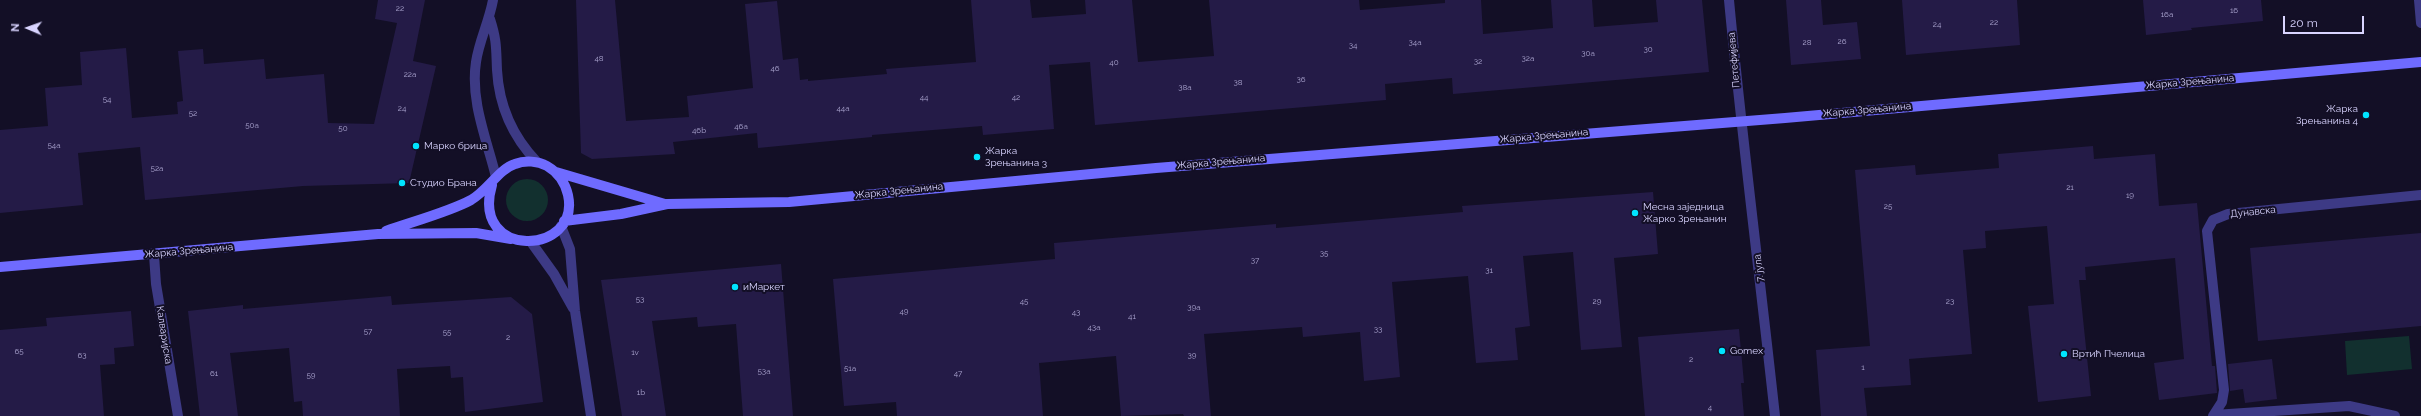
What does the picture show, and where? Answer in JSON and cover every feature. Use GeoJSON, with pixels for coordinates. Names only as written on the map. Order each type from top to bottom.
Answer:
{"type":"FeatureCollection","features":[{"type":"Feature","properties":{"kind":"main road","name":"Жарка Зрењанина"},"geometry":{"type":"LineString","coordinates":[[0,267],[378,234],[476,233],[531,242],[542,240],[563,223],[621,214],[667,204],[789,202],[1156,168],[1740,121],[2421,62]]}},
{"type":"Feature","properties":{"kind":"main road","name":"Жарка Зрењанина"},"geometry":{"type":"LineString","coordinates":[[378,234],[471,200],[494,181],[504,169],[514,164],[536,162],[554,171],[667,204]]}},
{"type":"Feature","properties":{"kind":"main road","name":"Жарка Зрењанина"},"geometry":{"type":"LineString","coordinates":[[554,171],[562,179],[569,199],[563,223]]}},
{"type":"Feature","properties":{"kind":"main road"},"geometry":{"type":"LineString","coordinates":[[494,181],[488,197],[488,209],[493,222],[501,232],[511,239]]}},
{"type":"Feature","properties":{"kind":"street"},"geometry":{"type":"LineString","coordinates":[[492,0],[490,19],[478,48],[475,84],[481,121],[494,181]]}},
{"type":"Feature","properties":{"kind":"street","name":"Петефијева"},"geometry":{"type":"LineString","coordinates":[[1729,0],[1740,121]]}},
{"type":"Feature","properties":{"kind":"street"},"geometry":{"type":"LineString","coordinates":[[2419,0],[2421,23]]}},
{"type":"Feature","properties":{"kind":"street"},"geometry":{"type":"LineString","coordinates":[[490,19],[497,40],[497,70],[503,106],[516,138],[536,162]]}},
{"type":"Feature","properties":{"kind":"street","name":"7. јула"},"geometry":{"type":"LineString","coordinates":[[1740,121],[1748,168],[1775,416]]}},
{"type":"Feature","properties":{"kind":"street","name":"Дунавска"},"geometry":{"type":"LineString","coordinates":[[2213,416],[2222,402],[2224,390],[2207,231],[2213,220],[2228,214],[2421,195]]}},
{"type":"Feature","properties":{"kind":"street"},"geometry":{"type":"LineString","coordinates":[[563,223],[570,249],[575,311],[591,416]]}},
{"type":"Feature","properties":{"kind":"street"},"geometry":{"type":"LineString","coordinates":[[531,242],[554,274],[575,311]]}},
{"type":"Feature","properties":{"kind":"street","name":"Калваријска"},"geometry":{"type":"LineString","coordinates":[[154,254],[156,284],[178,416]]}},
{"type":"Feature","properties":{"kind":"street","name":"Дунавска"},"geometry":{"type":"LineString","coordinates":[[2213,416],[2349,406],[2395,416]]}},
{"type":"Feature","properties":{"kind":"green space"},"geometry":{"type":"Polygon","coordinates":[[[523,179],[531,179],[539,182],[545,188],[548,200],[545,212],[539,218],[531,221],[523,221],[515,218],[509,212],[506,204],[506,196],[509,188],[515,182],[523,179]]]}},
{"type":"Feature","properties":{"kind":"green space"},"geometry":{"type":"Polygon","coordinates":[[[2409,336],[2412,369],[2347,375],[2345,341],[2409,336]]]}},
{"type":"Feature","properties":{"kind":"building"},"geometry":{"type":"Polygon","coordinates":[[[378,0],[425,0],[413,61],[436,66],[409,183],[303,186],[145,200],[140,147],[78,153],[83,205],[0,213],[0,130],[48,126],[45,88],[82,85],[80,52],[126,48],[132,118],[178,114],[177,102],[183,101],[178,51],[203,49],[204,64],[264,59],[266,79],[324,74],[328,123],[374,124],[397,23],[375,19],[378,0]]]}},
{"type":"Feature","properties":{"kind":"building"},"geometry":{"type":"Polygon","coordinates":[[[576,0],[615,0],[626,121],[689,117],[687,96],[753,88],[745,4],[777,1],[783,60],[798,58],[800,80],[808,79],[808,81],[887,74],[886,69],[976,62],[971,0],[1030,0],[1032,18],[1086,14],[1085,0],[1132,0],[1138,62],[1214,56],[1209,0],[1359,0],[1360,10],[1445,3],[1445,0],[1481,0],[1483,34],[1553,28],[1551,0],[1592,0],[1594,27],[1658,22],[1656,0],[1702,0],[1709,72],[1453,94],[1452,78],[1385,84],[1386,100],[1095,125],[1090,62],[1049,65],[1054,129],[983,135],[982,126],[872,135],[872,137],[758,148],[757,133],[673,142],[675,154],[592,159],[581,153],[576,0]]]}},
{"type":"Feature","properties":{"kind":"building"},"geometry":{"type":"Polygon","coordinates":[[[1786,0],[1821,0],[1823,25],[1857,22],[1861,59],[1791,65],[1786,0]]]}},
{"type":"Feature","properties":{"kind":"building"},"geometry":{"type":"Polygon","coordinates":[[[1902,0],[2017,0],[2020,45],[1906,55],[1902,0]]]}},
{"type":"Feature","properties":{"kind":"building"},"geometry":{"type":"Polygon","coordinates":[[[2143,0],[2261,0],[2263,21],[2191,28],[2192,30],[2146,35],[2143,0]]]}},
{"type":"Feature","properties":{"kind":"building"},"geometry":{"type":"Polygon","coordinates":[[[2093,146],[2094,159],[2155,154],[2159,206],[2197,203],[2212,366],[2215,366],[2217,393],[2159,400],[2154,363],[2184,359],[2175,258],[2085,267],[2086,280],[2079,280],[2091,396],[2038,402],[2028,306],[2054,304],[2047,226],[1985,231],[1986,248],[1963,250],[1972,354],[1909,359],[1911,385],[1864,388],[1867,416],[1821,416],[1816,350],[1870,346],[1855,170],[1915,165],[1916,175],[1999,168],[1998,154],[2093,146]]]}},
{"type":"Feature","properties":{"kind":"building"},"geometry":{"type":"Polygon","coordinates":[[[1653,192],[1658,254],[1614,258],[1622,347],[1581,350],[1573,252],[1523,256],[1530,326],[1515,328],[1518,360],[1476,363],[1468,276],[1392,282],[1400,377],[1364,381],[1360,332],[1303,337],[1302,327],[1204,334],[1211,416],[1184,416],[1183,414],[1121,416],[1116,356],[1039,363],[1043,416],[897,416],[896,402],[844,406],[833,279],[1055,259],[1054,243],[1276,224],[1276,228],[1463,212],[1462,206],[1653,192]]]}},
{"type":"Feature","properties":{"kind":"building"},"geometry":{"type":"Polygon","coordinates":[[[2421,233],[2421,326],[2258,341],[2250,248],[2421,233]]]}},
{"type":"Feature","properties":{"kind":"building"},"geometry":{"type":"Polygon","coordinates":[[[781,264],[793,416],[743,416],[736,324],[698,327],[697,317],[652,321],[666,416],[622,416],[601,280],[781,264]]]}},
{"type":"Feature","properties":{"kind":"building"},"geometry":{"type":"Polygon","coordinates":[[[391,296],[392,305],[511,297],[532,314],[543,402],[465,412],[463,377],[451,378],[450,366],[397,369],[400,416],[303,416],[302,401],[294,402],[289,348],[230,353],[238,416],[200,416],[188,311],[243,305],[243,309],[391,296]]]}},
{"type":"Feature","properties":{"kind":"building"},"geometry":{"type":"Polygon","coordinates":[[[131,311],[134,346],[114,348],[115,364],[100,365],[104,416],[0,416],[0,330],[47,326],[46,318],[131,311]]]}},
{"type":"Feature","properties":{"kind":"building"},"geometry":{"type":"Polygon","coordinates":[[[1739,329],[1744,383],[1741,383],[1744,416],[1645,416],[1638,337],[1739,329]]]}},
{"type":"Feature","properties":{"kind":"building"},"geometry":{"type":"Polygon","coordinates":[[[2272,359],[2277,399],[2245,403],[2243,389],[2230,391],[2228,364],[2272,359]]]}},
{"type":"Feature","properties":{"kind":"place","name":"Жарка Зрењанина 4"},"geometry":{"type":"Point","coordinates":[2366,115]}},
{"type":"Feature","properties":{"kind":"place","name":"Марко брица"},"geometry":{"type":"Point","coordinates":[416,146]}},
{"type":"Feature","properties":{"kind":"place","name":"Жарка Зрењанина 3"},"geometry":{"type":"Point","coordinates":[977,157]}},
{"type":"Feature","properties":{"kind":"place","name":"Студио Брана"},"geometry":{"type":"Point","coordinates":[402,183]}},
{"type":"Feature","properties":{"kind":"place","name":"Месна заједница Жарко Зрењанин"},"geometry":{"type":"Point","coordinates":[1635,213]}},
{"type":"Feature","properties":{"kind":"place","name":"иМаркет"},"geometry":{"type":"Point","coordinates":[735,287]}},
{"type":"Feature","properties":{"kind":"place","name":"Gomex"},"geometry":{"type":"Point","coordinates":[1722,351]}},
{"type":"Feature","properties":{"kind":"place","name":"Вртић Пчелица"},"geometry":{"type":"Point","coordinates":[2064,354]}}]}
